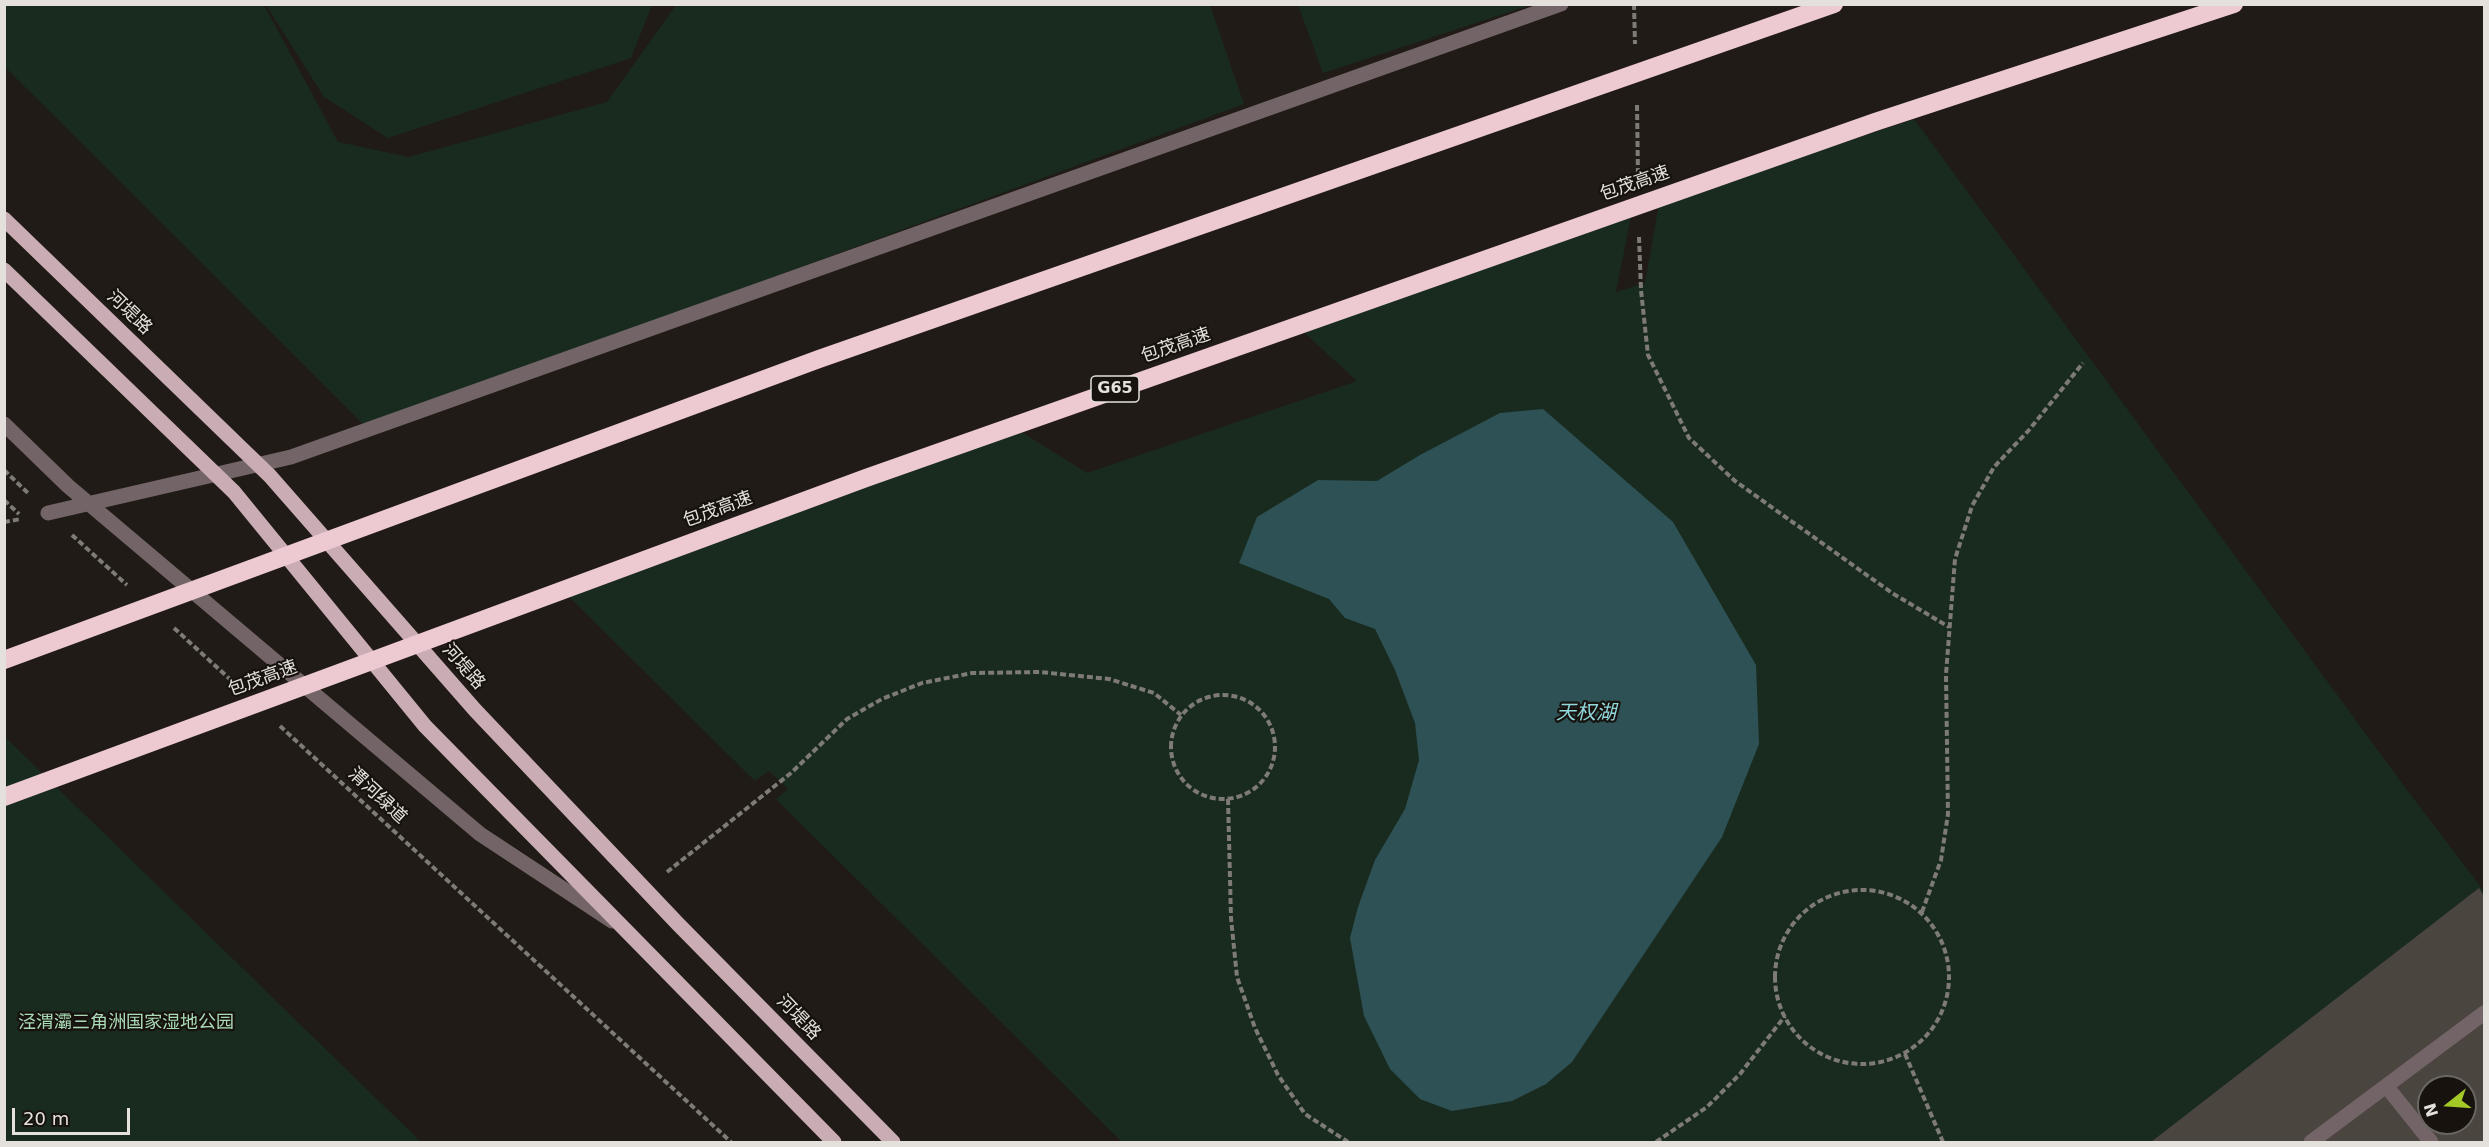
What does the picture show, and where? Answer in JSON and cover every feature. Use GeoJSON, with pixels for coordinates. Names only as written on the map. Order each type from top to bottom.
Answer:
{"type":"FeatureCollection","features":[{"type":"Feature","properties":{"kind":"highway"},"geometry":{"type":"LineString","coordinates":[[4,660],[819,359],[1834,4]]}},
{"type":"Feature","properties":{"kind":"highway","name":"包茂高速"},"geometry":{"type":"LineString","coordinates":[[4,797],[877,474],[1875,122],[2234,4]]}},
{"type":"Feature","properties":{"kind":"main road","name":"河堤路"},"geometry":{"type":"LineString","coordinates":[[4,219],[258,465],[475,710],[645,889],[893,1143]]}},
{"type":"Feature","properties":{"kind":"main road"},"geometry":{"type":"LineString","coordinates":[[4,270],[234,492],[425,726],[834,1143]]}},
{"type":"Feature","properties":{"kind":"lane"},"geometry":{"type":"LineString","coordinates":[[48,513],[291,457],[1562,4]]}},
{"type":"Feature","properties":{"kind":"lane"},"geometry":{"type":"LineString","coordinates":[[4,424],[68,486],[480,834],[626,930]]}},
{"type":"Feature","properties":{"kind":"lane"},"geometry":{"type":"LineString","coordinates":[[2311,1143],[2484,1012]]}},
{"type":"Feature","properties":{"kind":"lane"},"geometry":{"type":"LineString","coordinates":[[2387,1087],[2432,1143]]}},
{"type":"Feature","properties":{"kind":"path"},"geometry":{"type":"LineString","coordinates":[[1634,4],[1635,52]]}},
{"type":"Feature","properties":{"kind":"path"},"geometry":{"type":"LineString","coordinates":[[1636,100],[1638,183]]}},
{"type":"Feature","properties":{"kind":"path"},"geometry":{"type":"LineString","coordinates":[[1639,230],[1641,290],[1648,356],[1689,438],[1744,487],[1892,593],[1949,627]]}},
{"type":"Feature","properties":{"kind":"path"},"geometry":{"type":"LineString","coordinates":[[1922,912],[1941,860],[1948,814],[1946,674],[1954,559],[1972,506],[1994,467],[2029,430],[2083,363]]}},
{"type":"Feature","properties":{"kind":"path"},"geometry":{"type":"LineString","coordinates":[[4,470],[128,586]]}},
{"type":"Feature","properties":{"kind":"path"},"geometry":{"type":"LineString","coordinates":[[4,500],[24,518]]}},
{"type":"Feature","properties":{"kind":"path"},"geometry":{"type":"LineString","coordinates":[[172,627],[234,683]]}},
{"type":"Feature","properties":{"kind":"path"},"geometry":{"type":"LineString","coordinates":[[645,889],[790,773],[847,719],[882,699],[922,683],[972,673],[1040,672],[1109,679],[1154,693],[1181,715]]}},
{"type":"Feature","properties":{"kind":"path"},"geometry":{"type":"LineString","coordinates":[[1225,695],[1241,698],[1255,706],[1266,718],[1273,734],[1274,752],[1270,769],[1260,784],[1245,795],[1228,799],[1210,798],[1194,791],[1181,778],[1173,762],[1170,746],[1181,715],[1194,704],[1209,697],[1225,695]]}},
{"type":"Feature","properties":{"kind":"path","name":"渭河绿道"},"geometry":{"type":"LineString","coordinates":[[278,724],[731,1143]]}},
{"type":"Feature","properties":{"kind":"path"},"geometry":{"type":"LineString","coordinates":[[1228,799],[1232,918],[1237,977],[1255,1028],[1278,1075],[1305,1113],[1348,1143]]}},
{"type":"Feature","properties":{"kind":"path"},"geometry":{"type":"LineString","coordinates":[[1872,889],[1899,897],[1922,912],[1939,934],[1948,960],[1950,987],[1942,1014],[1927,1036],[1905,1054],[1876,1064],[1846,1064],[1817,1052],[1794,1032],[1785,1016],[1779,1006],[1774,976],[1780,945],[1796,919],[1819,900],[1845,890],[1872,889]]}},
{"type":"Feature","properties":{"kind":"path"},"geometry":{"type":"LineString","coordinates":[[1656,1143],[1707,1107],[1740,1074],[1785,1016]]}},
{"type":"Feature","properties":{"kind":"path"},"geometry":{"type":"LineString","coordinates":[[1905,1054],[1942,1143]]}},
{"type":"Feature","properties":{"kind":"green space"},"geometry":{"type":"Polygon","coordinates":[[[1298,4],[1531,5],[1323,73],[1298,4]]]}},
{"type":"Feature","properties":{"kind":"green space"},"geometry":{"type":"Polygon","coordinates":[[[4,5],[264,5],[338,142],[409,157],[607,102],[676,5],[1210,5],[1244,104],[366,427],[5,67],[4,5]]]}},
{"type":"Feature","properties":{"kind":"green space"},"geometry":{"type":"Polygon","coordinates":[[[266,5],[652,5],[631,58],[388,138],[324,97],[266,5]]]}},
{"type":"Feature","properties":{"kind":"green space"},"geometry":{"type":"Polygon","coordinates":[[[1914,119],[2407,790],[2484,891],[2484,1142],[1122,1142],[776,799],[788,789],[769,771],[755,781],[565,593],[1018,430],[1087,473],[1357,381],[1297,326],[1632,212],[1616,292],[1645,283],[1659,204],[1914,119]]]}},
{"type":"Feature","properties":{"kind":"green space","name":"泾渭灞三角洲国家湿地公园"},"geometry":{"type":"Polygon","coordinates":[[[5,737],[421,1142],[5,1142],[5,737]]]}},
{"type":"Feature","properties":{"kind":"water","name":"天权湖"},"geometry":{"type":"Polygon","coordinates":[[[1543,409],[1673,522],[1756,665],[1759,744],[1722,837],[1572,1062],[1546,1084],[1512,1101],[1452,1111],[1420,1099],[1390,1069],[1364,1016],[1350,938],[1358,907],[1375,860],[1405,809],[1419,760],[1415,723],[1395,670],[1375,629],[1345,618],[1329,599],[1239,563],[1257,517],[1318,480],[1377,481],[1420,455],[1500,413],[1543,409]]]}},
{"type":"Feature","properties":{"kind":"building"},"geometry":{"type":"Polygon","coordinates":[[[2479,888],[2484,896],[2484,1142],[2151,1142],[2479,888]]]}}]}
